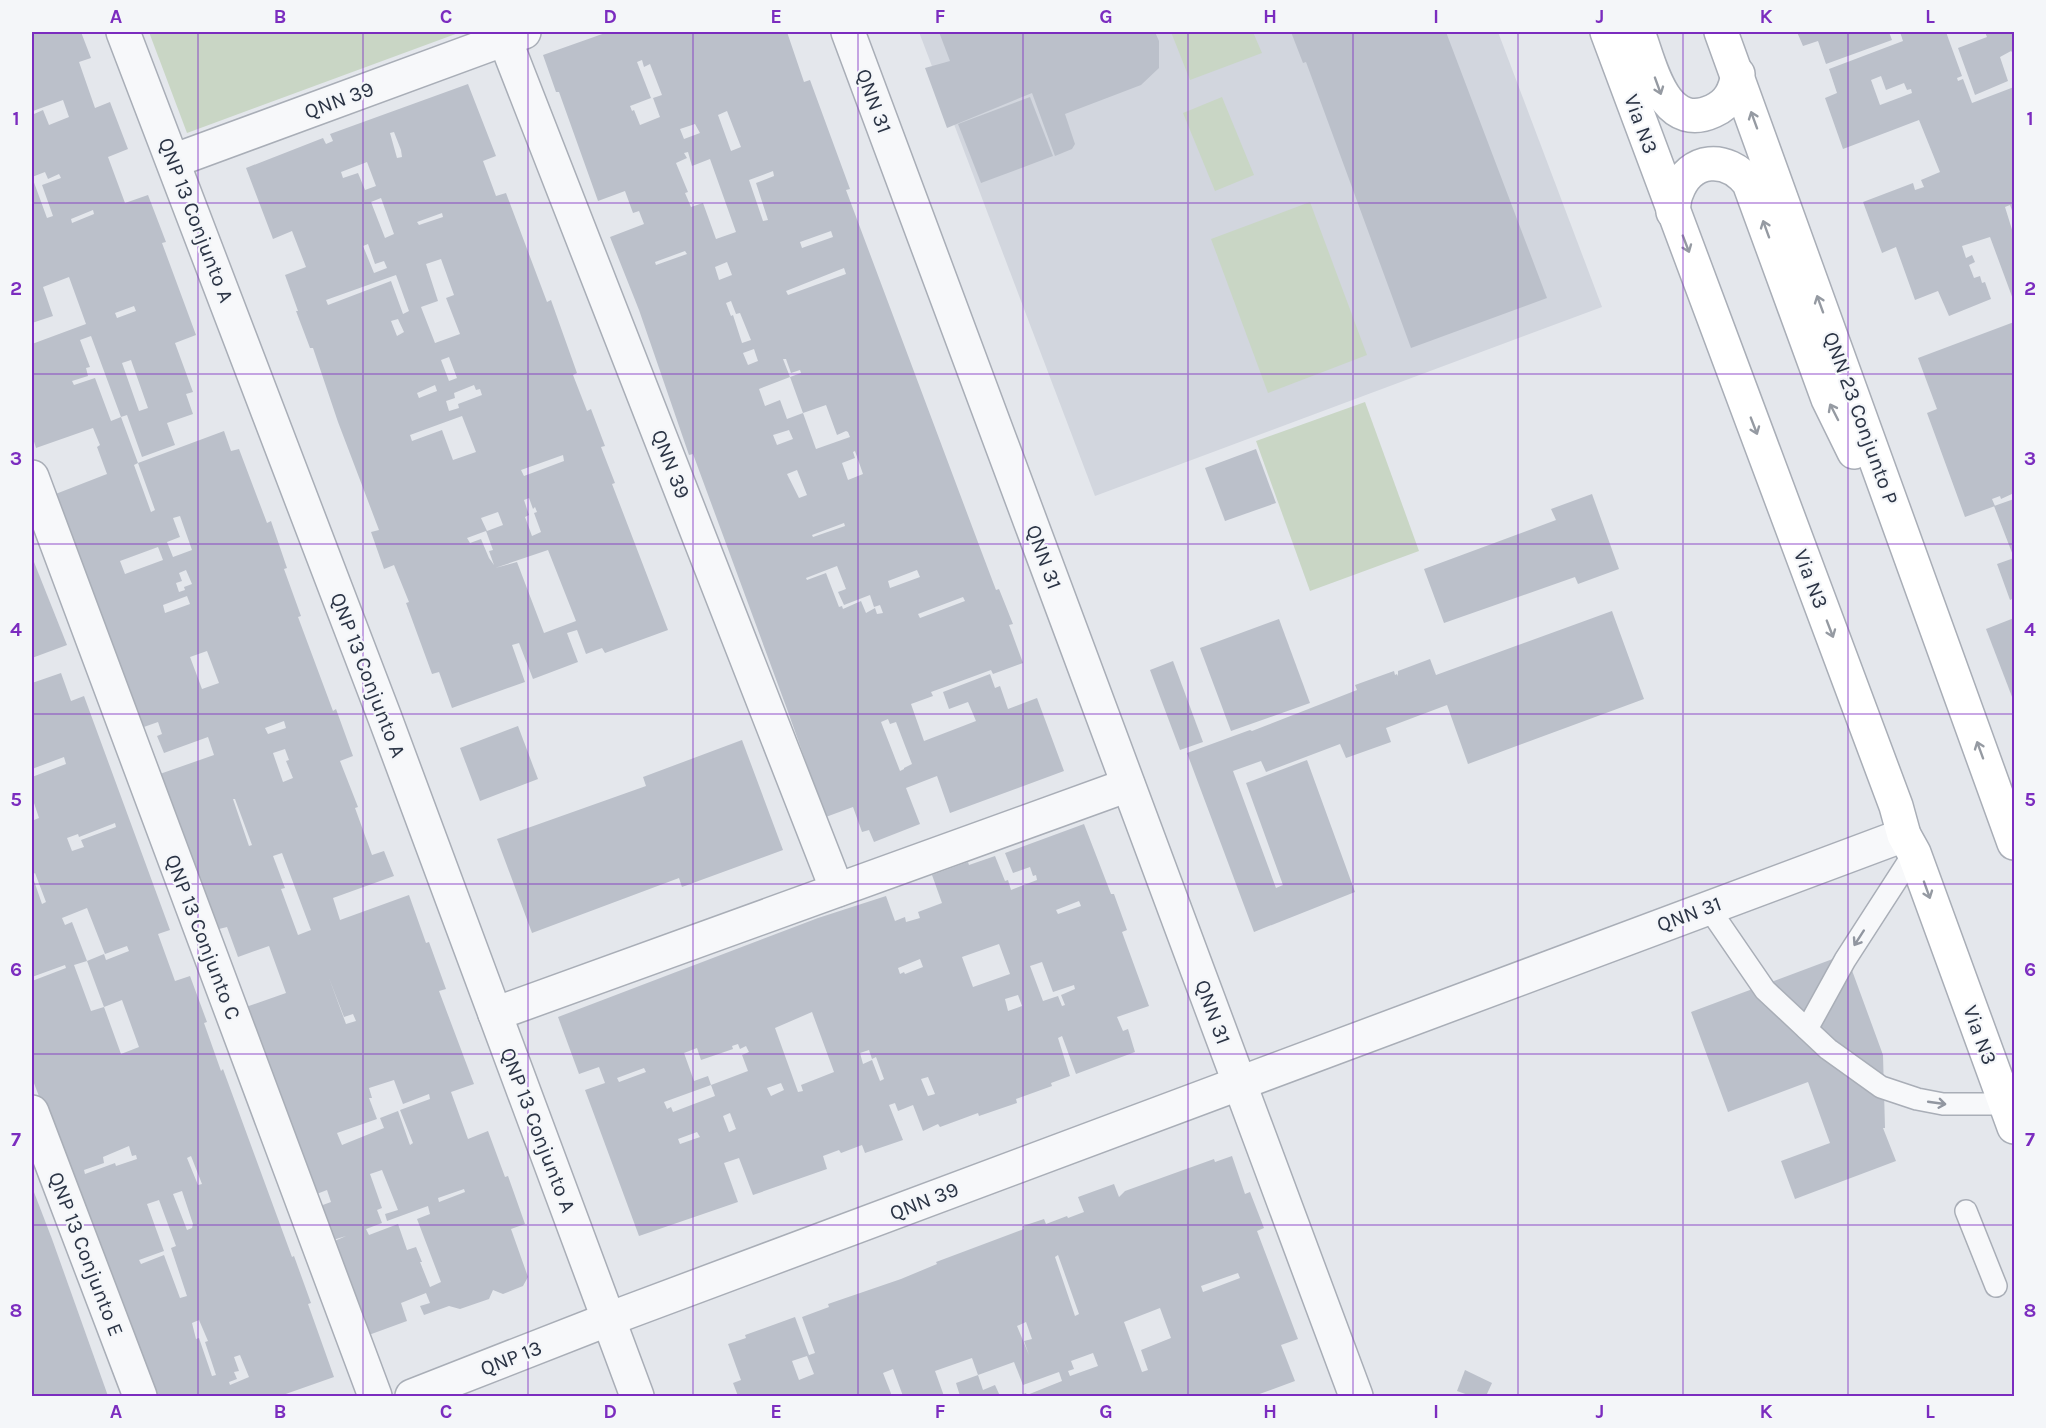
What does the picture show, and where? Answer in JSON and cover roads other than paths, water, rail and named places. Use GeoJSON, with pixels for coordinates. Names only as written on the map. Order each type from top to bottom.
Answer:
{"type":"FeatureCollection","features":[{"type":"Feature","properties":{"kind":"main road","name":"Via N3"},"geometry":{"type":"LineString","coordinates":[[1607,32],[1973,1016],[2012,1110]]}},
{"type":"Feature","properties":{"kind":"main road"},"geometry":{"type":"LineString","coordinates":[[1638,32],[1662,96],[1670,106],[1681,112],[1694,116],[1719,109],[1729,100],[1735,88],[1737,74]]}},
{"type":"Feature","properties":{"kind":"main road","name":"QNN 23 Conjunto P"},"geometry":{"type":"LineString","coordinates":[[1721,32],[1918,576],[2007,802],[2014,843]]}},
{"type":"Feature","properties":{"kind":"main road"},"geometry":{"type":"LineString","coordinates":[[1674,212],[1676,194],[1682,181],[1692,170],[1706,164],[1718,163],[1730,166],[1741,173],[1749,183],[1828,399],[1918,576]]}},
{"type":"Feature","properties":{"kind":"street","name":"QNP 13 Conjunto A"},"geometry":{"type":"LineString","coordinates":[[123,32],[495,1014],[637,1396]]}},
{"type":"Feature","properties":{"kind":"street","name":"QNN 31"},"geometry":{"type":"LineString","coordinates":[[848,32],[1239,1082],[1348,1394]]}},
{"type":"Feature","properties":{"kind":"street","name":"QNN 39"},"geometry":{"type":"LineString","coordinates":[[173,161],[511,34],[837,890]]}},
{"type":"Feature","properties":{"kind":"street","name":"QNP 13 Conjunto C"},"geometry":{"type":"LineString","coordinates":[[32,477],[375,1396]]}},
{"type":"Feature","properties":{"kind":"street"},"geometry":{"type":"LineString","coordinates":[[495,1014],[1128,785]]}},
{"type":"Feature","properties":{"kind":"street","name":"QNN 31"},"geometry":{"type":"LineString","coordinates":[[1239,1082],[1708,907],[1909,844]]}},
{"type":"Feature","properties":{"kind":"street","name":"QNN 39"},"geometry":{"type":"LineString","coordinates":[[609,1319],[1239,1082]]}},
{"type":"Feature","properties":{"kind":"street","name":"QNP 13 Conjunto E"},"geometry":{"type":"LineString","coordinates":[[32,1112],[140,1396]]}},
{"type":"Feature","properties":{"kind":"street","name":"QNP 13"},"geometry":{"type":"LineString","coordinates":[[412,1396],[609,1319]]}},
{"type":"Feature","properties":{"kind":"lane"},"geometry":{"type":"LineString","coordinates":[[1808,1029],[1909,844]]}},
{"type":"Feature","properties":{"kind":"lane"},"geometry":{"type":"LineString","coordinates":[[1708,907],[1765,990],[1828,1048],[1881,1087],[1917,1099],[1943,1104],[2012,1110]]}},
{"type":"Feature","properties":{"kind":"lane"},"geometry":{"type":"LineString","coordinates":[[1966,1211],[1996,1286]]}}]}
